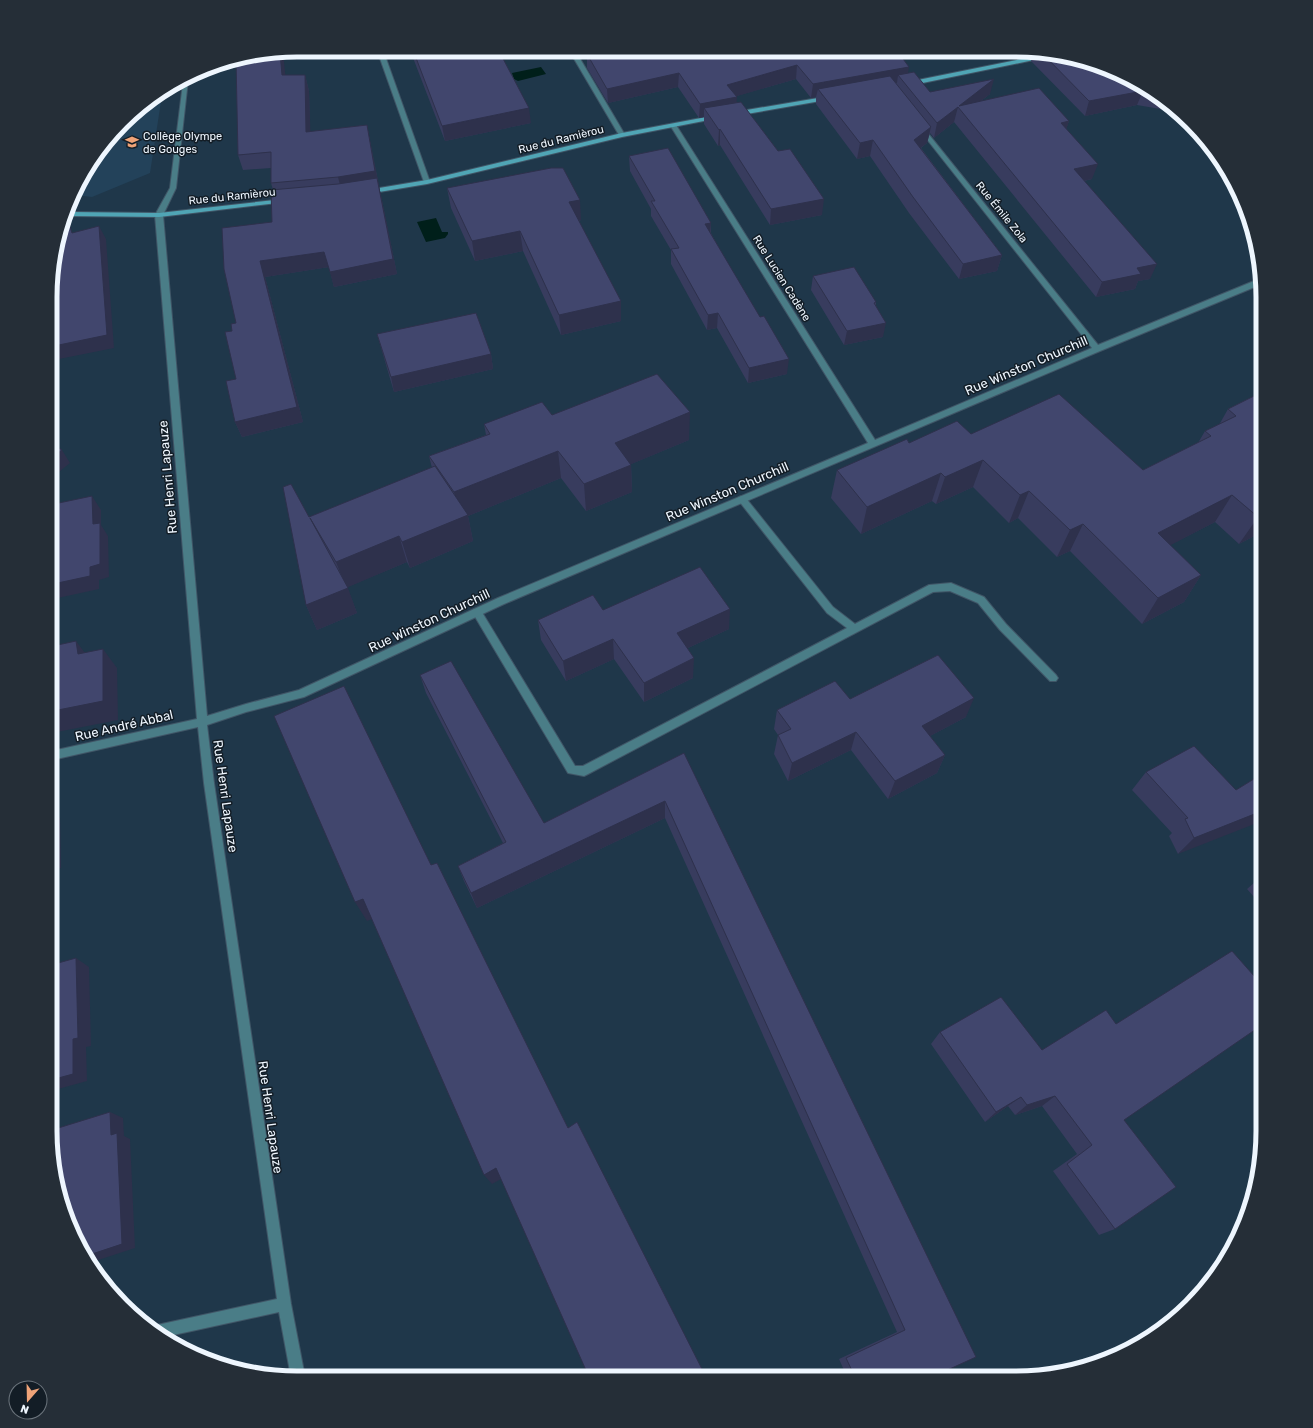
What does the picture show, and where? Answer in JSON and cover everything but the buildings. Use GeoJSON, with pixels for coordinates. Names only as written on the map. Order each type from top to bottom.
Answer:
{"type":"FeatureCollection","features":[{"type":"Feature","properties":{"kind":"street"},"geometry":{"type":"LineString","coordinates":[[382,57],[427,182]]}},
{"type":"Feature","properties":{"kind":"street"},"geometry":{"type":"LineString","coordinates":[[576,57],[622,135]]}},
{"type":"Feature","properties":{"kind":"street"},"geometry":{"type":"LineString","coordinates":[[904,85],[1035,58]]}},
{"type":"Feature","properties":{"kind":"street"},"geometry":{"type":"LineString","coordinates":[[159,215],[173,188],[186,85]]}},
{"type":"Feature","properties":{"kind":"street","name":"Rue du Ramièrou"},"geometry":{"type":"LineString","coordinates":[[358,193],[427,182],[622,135],[835,97]]}},
{"type":"Feature","properties":{"kind":"street","name":"Rue Émile Zola"},"geometry":{"type":"LineString","coordinates":[[916,122],[1097,349]]}},
{"type":"Feature","properties":{"kind":"street","name":"Rue Lucien Cadène"},"geometry":{"type":"LineString","coordinates":[[673,125],[872,444]]}},
{"type":"Feature","properties":{"kind":"street","name":"Rue du Ramièrou"},"geometry":{"type":"LineString","coordinates":[[72,214],[159,215],[289,201]]}},
{"type":"Feature","properties":{"kind":"street","name":"Rue Henri Lapauze"},"geometry":{"type":"LineString","coordinates":[[159,215],[202,722],[209,783],[284,1304],[297,1371]]}},
{"type":"Feature","properties":{"kind":"street","name":"Rue Winston Churchill"},"geometry":{"type":"LineString","coordinates":[[202,722],[246,708],[301,694],[477,612],[1097,349],[1255,284]]}},
{"type":"Feature","properties":{"kind":"street"},"geometry":{"type":"LineString","coordinates":[[742,499],[830,610],[854,628]]}},
{"type":"Feature","properties":{"kind":"street"},"geometry":{"type":"LineString","coordinates":[[477,612],[572,770],[584,771],[932,588],[951,587],[982,600],[1003,627],[1053,678]]}},
{"type":"Feature","properties":{"kind":"street","name":"Rue André Abbal"},"geometry":{"type":"LineString","coordinates":[[57,755],[202,722]]}},
{"type":"Feature","properties":{"kind":"street"},"geometry":{"type":"LineString","coordinates":[[163,1330],[284,1304]]}},
{"type":"Feature","properties":{"kind":"shaded area"},"geometry":{"type":"Polygon","coordinates":[[[541,67],[546,74],[518,81],[514,79],[512,73],[541,67]]]}},
{"type":"Feature","properties":{"kind":"shaded area","name":"Collège Olympe de Gouges"},"geometry":{"type":"Polygon","coordinates":[[[161,99],[150,173],[92,197],[80,196],[97,164],[127,127],[161,99]]]}},
{"type":"Feature","properties":{"kind":"shaded area"},"geometry":{"type":"Polygon","coordinates":[[[436,218],[442,232],[448,232],[448,234],[445,238],[426,242],[417,222],[436,218]]]}},
{"type":"Feature","properties":{"kind":"place","name":"Collège Olympe de Gouges"},"geometry":{"type":"Point","coordinates":[132,142]}}]}
